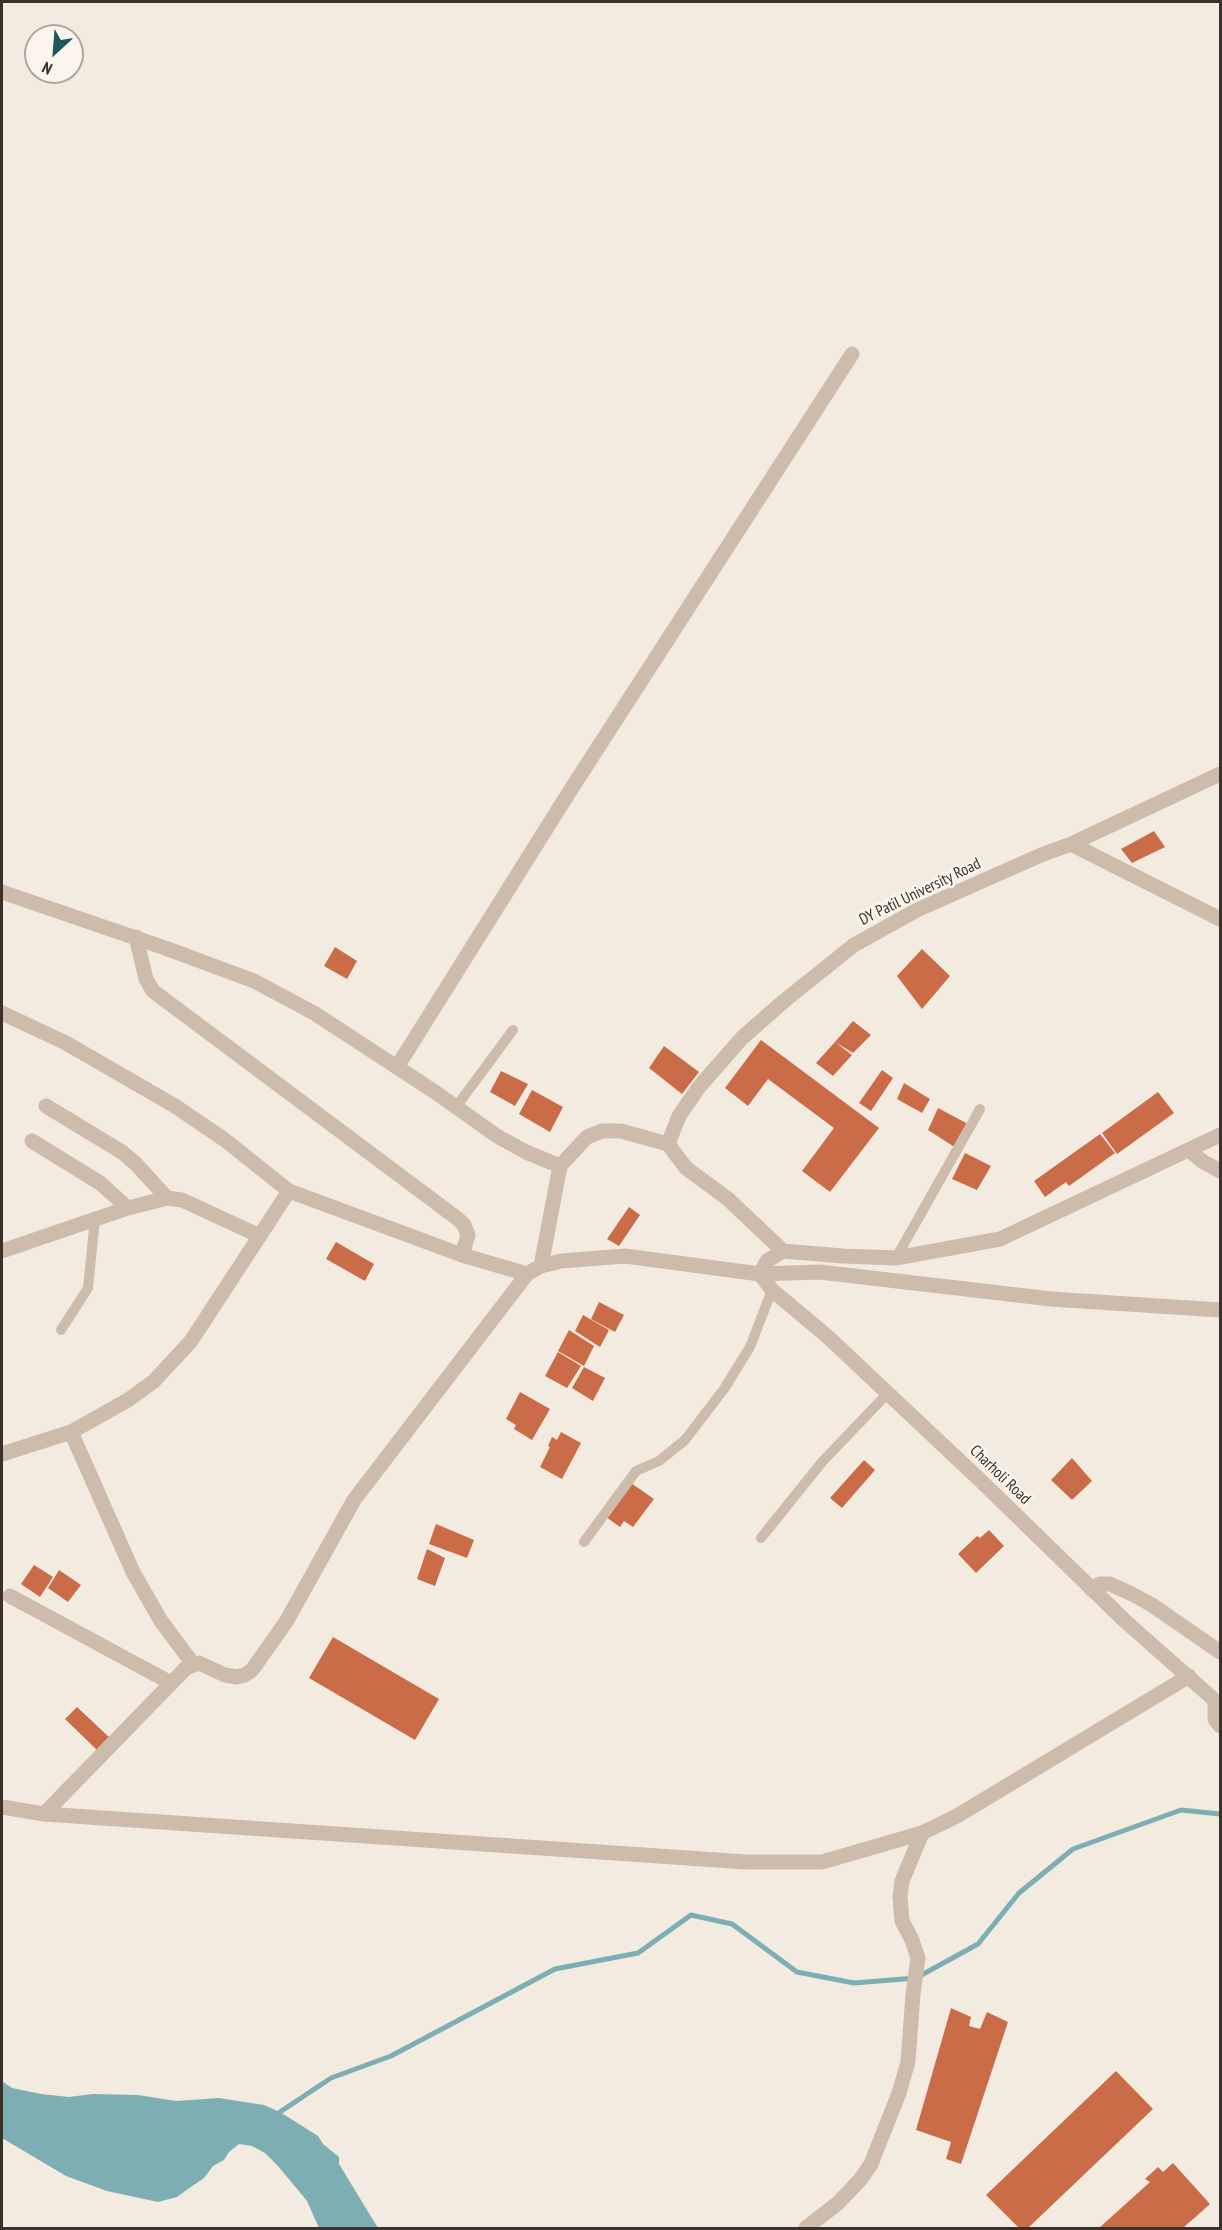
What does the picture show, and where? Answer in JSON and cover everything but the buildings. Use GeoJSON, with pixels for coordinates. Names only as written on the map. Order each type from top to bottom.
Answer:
{"type":"FeatureCollection","features":[{"type":"Feature","properties":{"kind":"street"},"geometry":{"type":"LineString","coordinates":[[397,1067],[568,795],[852,354]]}},
{"type":"Feature","properties":{"kind":"street","name":"DY Patil University Road"},"geometry":{"type":"LineString","coordinates":[[668,1144],[679,1116],[699,1087],[742,1038],[854,945],[917,910],[1071,844],[1221,774]]}},
{"type":"Feature","properties":{"kind":"street"},"geometry":{"type":"LineString","coordinates":[[1071,844],[1221,919]]}},
{"type":"Feature","properties":{"kind":"street"},"geometry":{"type":"LineString","coordinates":[[2,892],[236,974],[286,996],[397,1067],[496,1136],[560,1166]]}},
{"type":"Feature","properties":{"kind":"street"},"geometry":{"type":"LineString","coordinates":[[136,938],[146,979],[153,991],[458,1219],[468,1235],[462,1255]]}},
{"type":"Feature","properties":{"kind":"street"},"geometry":{"type":"LineString","coordinates":[[2,1013],[66,1043],[175,1106],[225,1140],[288,1191],[462,1255],[526,1274]]}},
{"type":"Feature","properties":{"kind":"street"},"geometry":{"type":"LineString","coordinates":[[46,1106],[122,1152],[167,1198]]}},
{"type":"Feature","properties":{"kind":"street"},"geometry":{"type":"LineString","coordinates":[[541,1266],[560,1166],[587,1137],[602,1131],[621,1131],[668,1144],[686,1168],[728,1199],[783,1251]]}},
{"type":"Feature","properties":{"kind":"street"},"geometry":{"type":"LineString","coordinates":[[760,1274],[767,1261],[783,1251],[896,1258],[1000,1239],[1221,1135]]}},
{"type":"Feature","properties":{"kind":"street"},"geometry":{"type":"LineString","coordinates":[[32,1141],[100,1183],[128,1208]]}},
{"type":"Feature","properties":{"kind":"street"},"geometry":{"type":"LineString","coordinates":[[1189,1150],[1202,1161],[1221,1171]]}},
{"type":"Feature","properties":{"kind":"street"},"geometry":{"type":"LineString","coordinates":[[2,1454],[71,1432],[128,1400],[173,1362],[191,1341],[288,1191]]}},
{"type":"Feature","properties":{"kind":"street"},"geometry":{"type":"LineString","coordinates":[[2,1251],[128,1208],[167,1198],[182,1200],[260,1236]]}},
{"type":"Feature","properties":{"kind":"street"},"geometry":{"type":"LineString","coordinates":[[44,1814],[186,1668],[199,1663],[225,1675],[237,1677],[245,1676],[252,1670],[286,1622],[354,1500],[526,1274],[541,1266],[561,1261],[625,1256],[760,1274],[820,1272],[1051,1299],[1221,1310]]}},
{"type":"Feature","properties":{"kind":"street","name":"Charholi Road"},"geometry":{"type":"LineString","coordinates":[[760,1274],[772,1290],[828,1336],[1125,1621],[1218,1703],[1215,1719],[1221,1726]]}},
{"type":"Feature","properties":{"kind":"street"},"geometry":{"type":"LineString","coordinates":[[71,1432],[133,1572],[156,1613],[193,1664]]}},
{"type":"Feature","properties":{"kind":"street"},"geometry":{"type":"LineString","coordinates":[[1091,1589],[1100,1584],[1110,1584],[1132,1594],[1221,1652]]}},
{"type":"Feature","properties":{"kind":"street"},"geometry":{"type":"LineString","coordinates":[[10,1596],[171,1683]]}},
{"type":"Feature","properties":{"kind":"street"},"geometry":{"type":"LineString","coordinates":[[2,1807],[44,1814],[746,1862],[822,1862],[922,1833],[957,1816],[1189,1676]]}},
{"type":"Feature","properties":{"kind":"street"},"geometry":{"type":"LineString","coordinates":[[806,2229],[838,2203],[860,2180],[871,2164],[899,2093],[908,2062],[912,1994],[918,1958],[902,1921],[900,1897],[902,1881],[922,1833]]}},
{"type":"Feature","properties":{"kind":"lane"},"geometry":{"type":"LineString","coordinates":[[456,1107],[513,1030]]}},
{"type":"Feature","properties":{"kind":"lane"},"geometry":{"type":"LineString","coordinates":[[896,1258],[980,1109]]}},
{"type":"Feature","properties":{"kind":"lane"},"geometry":{"type":"LineString","coordinates":[[61,1330],[88,1288],[95,1219]]}},
{"type":"Feature","properties":{"kind":"lane"},"geometry":{"type":"LineString","coordinates":[[584,1542],[636,1471],[659,1461],[685,1440],[724,1389],[750,1347],[772,1290]]}},
{"type":"Feature","properties":{"kind":"lane"},"geometry":{"type":"LineString","coordinates":[[761,1538],[822,1462],[888,1393]]}},
{"type":"Feature","properties":{"kind":"water"},"geometry":{"type":"Polygon","coordinates":[[[2,2081],[12,2088],[69,2097],[93,2094],[138,2095],[176,2101],[219,2098],[264,2105],[280,2112],[318,2136],[323,2144],[339,2157],[339,2164],[378,2228],[319,2228],[307,2201],[265,2153],[252,2146],[239,2144],[229,2152],[224,2160],[213,2166],[204,2178],[177,2197],[158,2202],[107,2191],[66,2176],[2,2138],[2,2081]]]}},
{"type":"Feature","properties":{"kind":"waterway"},"geometry":{"type":"LineString","coordinates":[[280,2112],[331,2078],[391,2056],[555,1969],[638,1953],[691,1915],[732,1924],[797,1972],[854,1983],[916,1978],[978,1944],[1019,1893],[1073,1849],[1181,1810],[1220,1814]]}}]}
